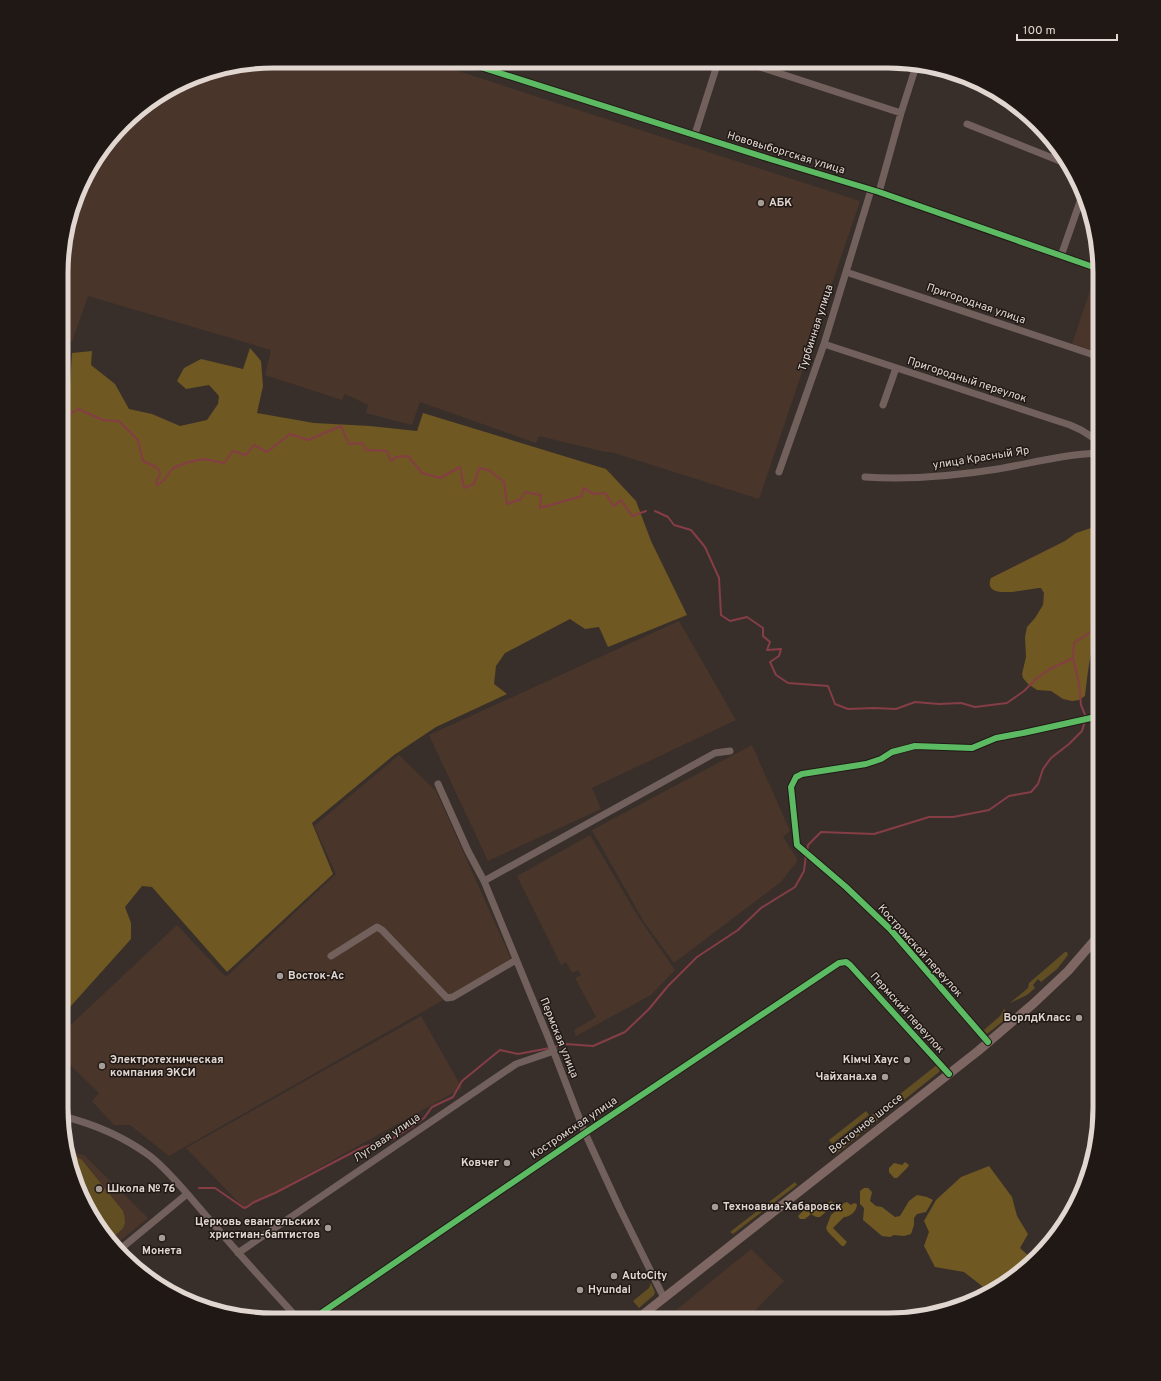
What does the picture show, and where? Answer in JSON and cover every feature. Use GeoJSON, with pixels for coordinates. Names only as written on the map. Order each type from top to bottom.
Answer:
{"type":"FeatureCollection","features":[{"type":"Feature","properties":{"kind":"main road","name":"Восточное шоссе"},"geometry":{"type":"LineString","coordinates":[[645,1313],[988,1042],[1033,1004],[1068,971],[1093,942]]}},
{"type":"Feature","properties":{"kind":"street","name":"Нововыборгская улица"},"geometry":{"type":"LineString","coordinates":[[484,68],[879,192],[1093,267]]}},
{"type":"Feature","properties":{"kind":"street"},"geometry":{"type":"LineString","coordinates":[[695,134],[716,68]]}},
{"type":"Feature","properties":{"kind":"street"},"geometry":{"type":"LineString","coordinates":[[763,68],[901,113]]}},
{"type":"Feature","properties":{"kind":"street"},"geometry":{"type":"LineString","coordinates":[[879,192],[915,70]]}},
{"type":"Feature","properties":{"kind":"street"},"geometry":{"type":"LineString","coordinates":[[968,124],[1059,161]]}},
{"type":"Feature","properties":{"kind":"street","name":"Турбинная улица"},"geometry":{"type":"LineString","coordinates":[[779,472],[824,344],[871,190]]}},
{"type":"Feature","properties":{"kind":"street"},"geometry":{"type":"LineString","coordinates":[[1061,256],[1079,201]]}},
{"type":"Feature","properties":{"kind":"street","name":"Пригородная улица"},"geometry":{"type":"LineString","coordinates":[[846,272],[1093,355]]}},
{"type":"Feature","properties":{"kind":"street","name":"Пригородный переулок"},"geometry":{"type":"LineString","coordinates":[[824,344],[1070,425],[1093,438]]}},
{"type":"Feature","properties":{"kind":"street"},"geometry":{"type":"LineString","coordinates":[[883,405],[896,368]]}},
{"type":"Feature","properties":{"kind":"street","name":"улица Красный Яр"},"geometry":{"type":"LineString","coordinates":[[864,477],[890,479],[939,477],[998,468],[1060,456],[1093,453]]}},
{"type":"Feature","properties":{"kind":"street","name":"Костромской переулок"},"geometry":{"type":"LineString","coordinates":[[988,1042],[890,929],[846,887],[797,845],[791,787],[796,777],[802,774],[866,764],[881,759],[892,752],[915,746],[972,748],[996,738],[1093,718]]}},
{"type":"Feature","properties":{"kind":"street"},"geometry":{"type":"LineString","coordinates":[[484,881],[715,753],[730,751]]}},
{"type":"Feature","properties":{"kind":"street","name":"Пермская улица"},"geometry":{"type":"LineString","coordinates":[[438,784],[468,851],[484,881],[554,1051],[585,1133],[627,1224],[664,1298]]}},
{"type":"Feature","properties":{"kind":"street"},"geometry":{"type":"LineString","coordinates":[[331,956],[377,927],[382,930],[447,998],[453,997],[516,960]]}},
{"type":"Feature","properties":{"kind":"street","name":"Костромская улица"},"geometry":{"type":"LineString","coordinates":[[321,1313],[831,967],[839,963],[846,962],[850,965]]}},
{"type":"Feature","properties":{"kind":"street","name":"Пермский переулок"},"geometry":{"type":"LineString","coordinates":[[850,965],[949,1074]]}},
{"type":"Feature","properties":{"kind":"street","name":"Луговая улица"},"geometry":{"type":"LineString","coordinates":[[238,1253],[516,1064],[554,1051]]}},
{"type":"Feature","properties":{"kind":"street"},"geometry":{"type":"LineString","coordinates":[[68,1118],[105,1130],[151,1157],[187,1194],[293,1313]]}},
{"type":"Feature","properties":{"kind":"street"},"geometry":{"type":"LineString","coordinates":[[123,1247],[187,1194]]}},
{"type":"Feature","properties":{"kind":"shaded area"},"geometry":{"type":"Polygon","coordinates":[[[260,68],[449,68],[860,201],[759,499],[611,452],[605,452],[539,436],[536,443],[420,402],[412,425],[366,413],[368,405],[345,394],[342,400],[265,375],[271,350],[88,296],[72,342],[68,340],[68,260],[75,220],[95,170],[110,148],[128,128],[148,110],[170,95],[182,89],[207,79],[233,72],[260,68]]]}},
{"type":"Feature","properties":{"kind":"shaded area"},"geometry":{"type":"Polygon","coordinates":[[[1093,282],[1093,351],[1072,344],[1093,282]]]}},
{"type":"Feature","properties":{"kind":"shaded area"},"geometry":{"type":"Polygon","coordinates":[[[250,348],[261,361],[263,386],[257,413],[314,423],[370,426],[417,431],[423,413],[606,469],[636,501],[651,541],[687,615],[608,647],[599,627],[585,629],[570,619],[505,653],[496,666],[494,684],[507,694],[436,727],[394,755],[312,823],[333,874],[227,972],[152,887],[142,886],[125,907],[131,923],[131,939],[68,1009],[68,387],[70,386],[72,353],[92,351],[91,365],[115,384],[129,409],[152,414],[180,426],[207,420],[218,404],[219,396],[209,385],[186,389],[177,381],[184,368],[201,359],[243,369],[250,348]]]}},
{"type":"Feature","properties":{"kind":"shaded area"},"geometry":{"type":"Polygon","coordinates":[[[1093,527],[1093,646],[1085,696],[1079,700],[1072,701],[1063,699],[1051,691],[1037,690],[1028,684],[1023,678],[1022,674],[1026,657],[1025,637],[1027,627],[1043,605],[1044,593],[1041,588],[1000,592],[993,590],[990,585],[991,578],[1065,541],[1076,533],[1093,527]]]}},
{"type":"Feature","properties":{"kind":"shaded area"},"geometry":{"type":"Polygon","coordinates":[[[679,621],[736,720],[592,788],[601,809],[488,861],[429,735],[679,621]]]}},
{"type":"Feature","properties":{"kind":"shaded area"},"geometry":{"type":"Polygon","coordinates":[[[752,745],[790,831],[783,837],[798,860],[781,882],[674,963],[644,922],[592,830],[752,745]]]}},
{"type":"Feature","properties":{"kind":"shaded area"},"geometry":{"type":"Polygon","coordinates":[[[399,755],[436,791],[512,961],[169,1156],[130,1125],[114,1125],[92,1101],[99,1093],[68,1063],[68,1027],[177,925],[226,977],[336,874],[314,826],[399,755]]]}},
{"type":"Feature","properties":{"kind":"shaded area"},"geometry":{"type":"Polygon","coordinates":[[[590,835],[639,918],[675,970],[651,995],[576,1036],[574,1030],[596,1017],[575,978],[581,975],[578,970],[572,973],[566,962],[561,965],[517,876],[590,835]]]}},
{"type":"Feature","properties":{"kind":"shaded area"},"geometry":{"type":"Polygon","coordinates":[[[1065,952],[1067,952],[1068,955],[1057,969],[1041,982],[1038,979],[1033,985],[1035,988],[1027,995],[1010,1003],[1028,988],[1029,983],[1065,952]]]}},
{"type":"Feature","properties":{"kind":"shaded area"},"geometry":{"type":"Polygon","coordinates":[[[1004,1009],[1007,1018],[987,1034],[984,1030],[1000,1016],[1004,1009]]]}},
{"type":"Feature","properties":{"kind":"shaded area"},"geometry":{"type":"Polygon","coordinates":[[[421,1016],[462,1088],[245,1209],[186,1148],[421,1016]]]}},
{"type":"Feature","properties":{"kind":"shaded area"},"geometry":{"type":"Polygon","coordinates":[[[938,1064],[940,1070],[939,1072],[904,1100],[900,1096],[891,1103],[890,1102],[938,1064]]]}},
{"type":"Feature","properties":{"kind":"shaded area"},"geometry":{"type":"Polygon","coordinates":[[[881,1108],[882,1110],[875,1116],[878,1120],[836,1154],[833,1152],[836,1149],[835,1145],[881,1108]]]}},
{"type":"Feature","properties":{"kind":"shaded area"},"geometry":{"type":"Polygon","coordinates":[[[866,1111],[869,1115],[832,1144],[829,1140],[866,1111]]]}},
{"type":"Feature","properties":{"kind":"shaded area","name":"Школа № 76"},"geometry":{"type":"Polygon","coordinates":[[[73,1152],[84,1155],[148,1218],[118,1242],[110,1233],[89,1199],[79,1174],[73,1152]]]}},
{"type":"Feature","properties":{"kind":"shaded area"},"geometry":{"type":"Polygon","coordinates":[[[74,1156],[82,1160],[123,1211],[125,1224],[119,1233],[114,1237],[95,1210],[79,1174],[74,1156]]]}},
{"type":"Feature","properties":{"kind":"shaded area"},"geometry":{"type":"Polygon","coordinates":[[[905,1162],[909,1165],[908,1167],[897,1178],[894,1178],[889,1172],[889,1168],[894,1163],[902,1165],[905,1162]]]}},
{"type":"Feature","properties":{"kind":"shaded area"},"geometry":{"type":"Polygon","coordinates":[[[989,1166],[1012,1197],[1017,1216],[1028,1234],[1020,1248],[1029,1256],[1013,1271],[985,1289],[964,1272],[935,1267],[924,1246],[929,1232],[924,1221],[936,1200],[961,1177],[989,1166]]]}},
{"type":"Feature","properties":{"kind":"shaded area"},"geometry":{"type":"Polygon","coordinates":[[[795,1182],[797,1185],[733,1234],[730,1232],[795,1182]]]}},
{"type":"Feature","properties":{"kind":"shaded area"},"geometry":{"type":"Polygon","coordinates":[[[864,1188],[868,1188],[872,1192],[870,1201],[876,1206],[882,1207],[895,1217],[900,1216],[909,1201],[917,1195],[933,1200],[926,1212],[917,1214],[914,1218],[914,1225],[911,1234],[904,1236],[894,1235],[890,1237],[882,1236],[863,1220],[864,1208],[860,1204],[860,1191],[864,1188]]]}},
{"type":"Feature","properties":{"kind":"shaded area"},"geometry":{"type":"Polygon","coordinates":[[[831,1201],[839,1205],[847,1202],[851,1205],[854,1203],[857,1204],[853,1213],[844,1217],[833,1228],[847,1242],[844,1246],[842,1246],[828,1232],[826,1228],[831,1215],[837,1210],[835,1208],[828,1210],[820,1217],[816,1217],[811,1214],[805,1219],[800,1219],[798,1216],[805,1209],[818,1209],[831,1201]]]}},
{"type":"Feature","properties":{"kind":"shaded area"},"geometry":{"type":"Polygon","coordinates":[[[751,1249],[784,1281],[753,1313],[673,1313],[751,1249]]]}},
{"type":"Feature","properties":{"kind":"shaded area"},"geometry":{"type":"Polygon","coordinates":[[[651,1283],[655,1292],[654,1295],[639,1308],[633,1301],[649,1288],[651,1283]]]}},
{"type":"Feature","properties":{"kind":"waterway"},"geometry":{"type":"LineString","coordinates":[[68,415],[78,409],[103,420],[119,421],[138,440],[143,461],[156,467],[160,472],[160,476],[156,481],[157,485],[164,480],[173,468],[189,462],[204,459],[224,463],[233,451],[246,455],[254,445],[267,452],[290,434],[308,440],[341,426],[349,444],[362,443],[366,450],[387,451],[391,461],[396,457],[408,456],[422,473],[440,478],[460,467],[464,488],[474,484],[479,468],[489,470],[504,482],[507,504],[521,499],[525,492],[541,495],[540,508],[582,496],[583,488],[594,494],[605,493],[614,506],[621,500],[632,516],[646,511]]}},
{"type":"Feature","properties":{"kind":"waterway"},"geometry":{"type":"LineString","coordinates":[[655,511],[668,517],[674,525],[691,530],[705,547],[719,578],[721,615],[730,621],[747,617],[763,628],[763,636],[770,642],[767,650],[781,649],[779,656],[770,662],[776,675],[788,683],[828,686],[835,704],[848,709],[896,709],[915,702],[939,704],[961,703],[975,707],[1007,703],[1050,669],[1073,658],[1074,643],[1093,630]]}},
{"type":"Feature","properties":{"kind":"waterway"},"geometry":{"type":"LineString","coordinates":[[1073,658],[1079,683],[1081,705],[1086,717]]}},
{"type":"Feature","properties":{"kind":"waterway"},"geometry":{"type":"LineString","coordinates":[[807,851],[808,845],[821,832],[874,834],[929,817],[953,817],[989,810],[1009,796],[1031,792],[1038,784],[1043,769],[1051,758],[1069,744],[1082,731],[1085,721]]}},
{"type":"Feature","properties":{"kind":"waterway"},"geometry":{"type":"LineString","coordinates":[[554,1047],[566,1044],[593,1046],[625,1032],[649,1009],[668,986],[697,957],[738,930],[761,908],[795,887],[804,871],[806,855]]}},
{"type":"Feature","properties":{"kind":"waterway"},"geometry":{"type":"LineString","coordinates":[[199,1188],[215,1188],[244,1208],[247,1207],[254,1202],[275,1193],[363,1147],[392,1139],[424,1118],[432,1107],[453,1097],[462,1081],[500,1050],[518,1054],[550,1048]]}},
{"type":"Feature","properties":{"kind":"cycle path"},"geometry":{"type":"LineString","coordinates":[[484,68],[879,192],[1093,267]]}},
{"type":"Feature","properties":{"kind":"cycle path"},"geometry":{"type":"LineString","coordinates":[[988,1042],[890,929],[846,887],[797,845],[791,787],[796,777],[802,774],[866,764],[881,759],[892,752],[915,746],[972,748],[996,738],[1093,718]]}},
{"type":"Feature","properties":{"kind":"cycle path"},"geometry":{"type":"LineString","coordinates":[[321,1313],[585,1133],[839,963],[846,962],[850,965],[949,1074]]}},
{"type":"Feature","properties":{"kind":"place","name":"АБК"},"geometry":{"type":"Point","coordinates":[761,203]}},
{"type":"Feature","properties":{"kind":"place","name":"Восток-Ас"},"geometry":{"type":"Point","coordinates":[280,976]}},
{"type":"Feature","properties":{"kind":"place","name":"ВорлдКласс"},"geometry":{"type":"Point","coordinates":[1079,1018]}},
{"type":"Feature","properties":{"kind":"place","name":"Кiмчi Хаус"},"geometry":{"type":"Point","coordinates":[907,1060]}},
{"type":"Feature","properties":{"kind":"place","name":"Электротехническая компания ЭКСИ"},"geometry":{"type":"Point","coordinates":[102,1066]}},
{"type":"Feature","properties":{"kind":"place","name":"Чайхана.ха"},"geometry":{"type":"Point","coordinates":[885,1077]}},
{"type":"Feature","properties":{"kind":"place","name":"Ковчег"},"geometry":{"type":"Point","coordinates":[507,1163]}},
{"type":"Feature","properties":{"kind":"place","name":"Школа № 76"},"geometry":{"type":"Point","coordinates":[99,1189]}},
{"type":"Feature","properties":{"kind":"place","name":"Техноавиа-Хабаровск"},"geometry":{"type":"Point","coordinates":[715,1207]}},
{"type":"Feature","properties":{"kind":"place","name":"Церковь евангельских христиан-баптистов"},"geometry":{"type":"Point","coordinates":[328,1228]}},
{"type":"Feature","properties":{"kind":"place","name":"Монета"},"geometry":{"type":"Point","coordinates":[162,1238]}},
{"type":"Feature","properties":{"kind":"place","name":"AutoCity"},"geometry":{"type":"Point","coordinates":[614,1276]}},
{"type":"Feature","properties":{"kind":"place","name":"Hyundai"},"geometry":{"type":"Point","coordinates":[580,1290]}}]}
